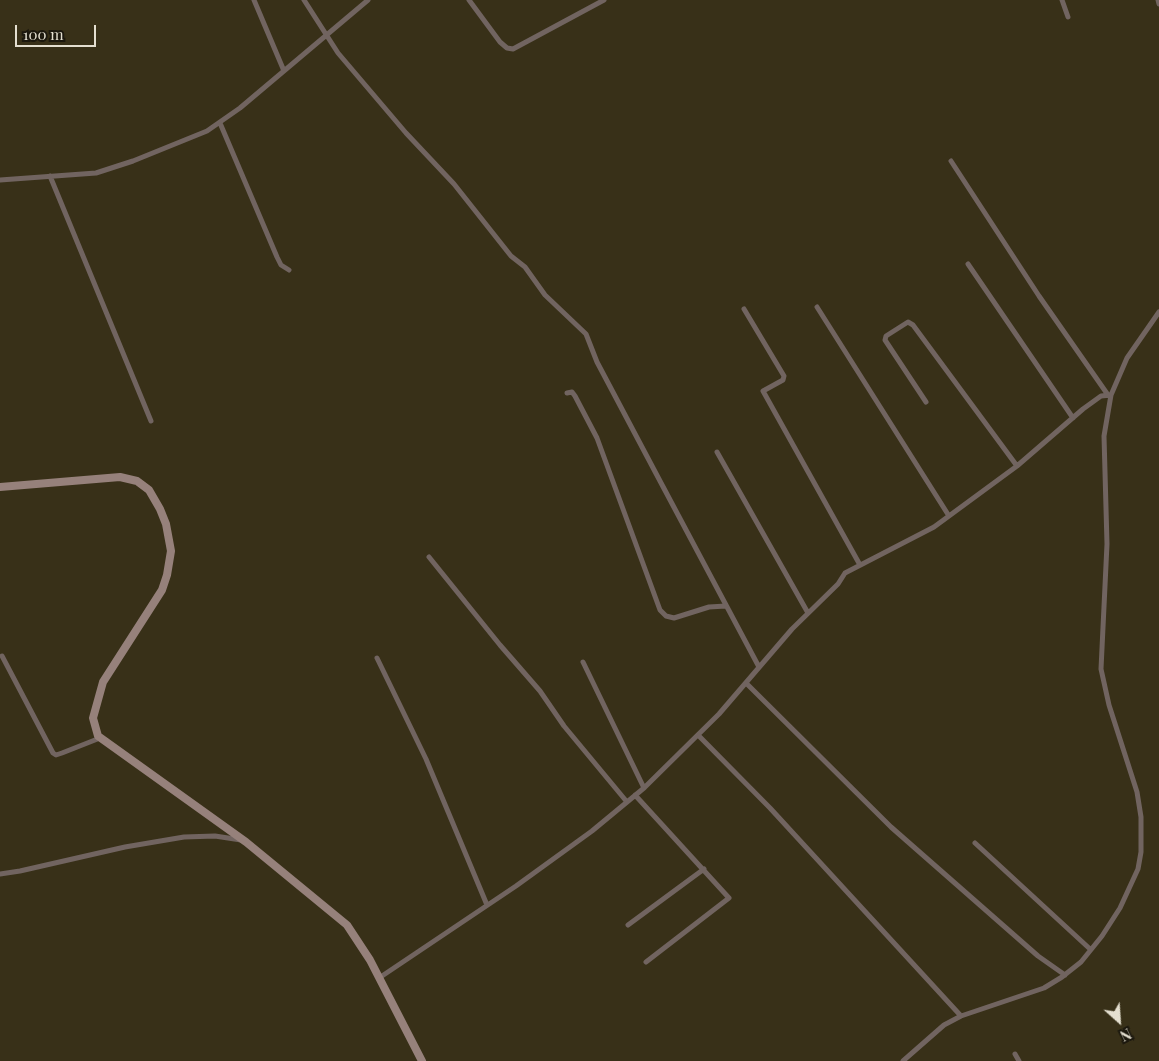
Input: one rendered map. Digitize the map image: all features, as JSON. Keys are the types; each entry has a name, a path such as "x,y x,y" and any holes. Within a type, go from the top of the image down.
{"street":[{"path":"254,0 284,71"},
{"path":"304,0 328,34 338,53 406,133 454,184 510,256 525,267 545,295 586,334 598,362 759,667"},
{"path":"0,180 96,173 208,131 284,71 368,0"},
{"path":"469,0 500,42 507,48 514,49 604,0"},
{"path":"1062,0 1068,17"},
{"path":"1158,0 1159,4"},
{"path":"220,123 277,257 281,265 288,270"},
{"path":"950,161 1040,296 1110,395"},
{"path":"50,176 150,421"},
{"path":"968,264 1073,418"},
{"path":"817,307 949,516"},
{"path":"744,309 784,376 783,380 763,391 860,565"},
{"path":"903,1061 944,1025 961,1016 1044,988 1081,962 1120,908 1138,868 1141,852 1141,817 1137,792 1108,706 1101,669 1107,544 1104,436 1110,395 1127,358 1159,312"},
{"path":"926,402 885,340 886,336 908,322 912,323 1017,466"},
{"path":"567,393 572,392 575,396 597,438 660,610 666,616 674,618 709,606 726,606"},
{"path":"379,978 592,831 644,788 698,735 808,613 838,584 845,573 934,528 1017,466 1097,398 1110,395"},
{"path":"717,452 808,613"},
{"path":"0,487 120,477 130,478 148,490 160,509 166,524 171,551 167,575 162,590 100,688 92,718 100,738 246,842 347,925 379,978 422,1061"},
{"path":"429,557 540,691 564,726 627,802"},
{"path":"2,656 53,753 56,755 100,738"},
{"path":"377,658 426,759 487,905"},
{"path":"583,662 644,788"},
{"path":"746,683 890,827 1038,956 1065,975"},
{"path":"698,735 770,808 961,1016"},
{"path":"635,795 729,898 646,962"},
{"path":"0,874 20,872 125,847 189,836 215,836 246,842"},
{"path":"975,843 1090,949"},
{"path":"628,925 704,869"},
{"path":"1015,1054 1019,1061"}]}
